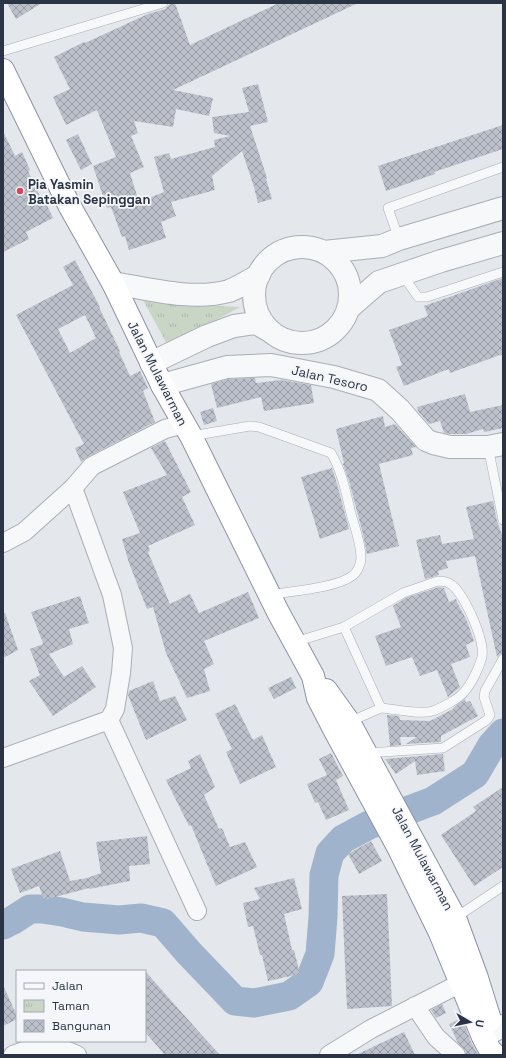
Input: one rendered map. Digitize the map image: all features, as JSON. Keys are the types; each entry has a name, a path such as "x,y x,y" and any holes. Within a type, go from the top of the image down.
{"highway":[{"name":"Jalan Mulawarman","path":"3,70 69,205 113,283 162,385 188,430 270,595 313,676 318,698 348,755 378,793 406,843 456,918 477,978 498,1028 500,1055"},
{"name":"Jalan Mulawarman","path":"313,676 330,694 349,722 366,753 378,793"},
{"name":"Jalan Mulawarman","path":"406,843 440,933 483,1037 490,1050 495,1055"}],"street":[{"path":"324,252 382,246 399,239 503,208"},
{"path":"349,308 379,282 447,259 503,243"},
{"path":"151,363 207,336 234,326 256,323 283,340 299,343 315,342 330,334 342,323 349,308 350,292 346,275 337,262 324,252 309,247 294,248 279,253 267,262 259,275 255,287 254,299 262,322 270,331"},
{"path":"113,283 189,295 217,294 230,290 259,275"},
{"name":"Jalan Tesoro","path":"162,385 227,367 271,365 334,377 378,390 400,410 429,442 450,447 496,446"},
{"path":"3,543 24,532 73,488 92,466 166,429 188,430"},
{"path":"3,758 109,720 115,709 121,674 123,648 112,595 73,488"},
{"path":"109,720 197,911"},
{"path":"329,1055 371,1029 461,983"},
{"path":"415,1006 436,1036 456,1055"},
{"path":"13,1055 35,1046 49,1045 62,1048 77,1055"}],"lane":[{"path":"3,51 163,3"},
{"path":"399,239 388,208 503,167"},
{"path":"402,274 418,296 421,297 434,295 503,272"},
{"path":"188,430 250,426 259,427 331,453 335,459 342,478 359,542 361,560 357,572 353,576 339,583 270,595"},
{"path":"496,446 503,520"},
{"path":"295,642 344,626 403,593 438,581 444,581 451,584 463,598 479,634 482,645 482,657 465,692 453,701 433,711 423,712 381,708 349,722"},
{"path":"344,626 381,708"},
{"path":"366,753 444,748 487,720 490,715 484,697 485,690 503,659"},
{"path":"456,918 503,886"}],"green space":[{"path":"142,298 179,304 240,307 168,346"}],"building":[{"path":"7,3 42,3 16,19"},
{"path":"171,3 175,3 190,45 279,3 358,3 173,90 213,98 209,116 176,109 173,127 134,121 138,133 131,136 144,167 130,173 139,202 164,192 154,157 169,153 171,159 215,147 214,140 230,136 214,133 212,117 249,112 242,88 258,84 268,122 250,126 267,178 266,179 272,199 258,203 242,151 212,176 215,190 171,202 176,216 161,222 166,238 129,250 125,236 122,237 111,207 107,208 93,166 116,157 97,110 66,125 53,97 70,89 54,57 148,14 165,9"},
{"path":"503,125 503,149 434,172 435,174 386,191 378,166"},
{"path":"3,131 15,156 22,152 30,170 28,171 41,198 43,197 53,218 26,232 29,239 3,252"},
{"path":"78,134 92,164 81,170 66,140"},
{"path":"75,260 100,307 130,376 140,371 148,388 143,391 155,422 87,457 81,462 75,448 84,444 16,315 73,285 63,267","holes":["85,315 96,338 70,353 58,329"]},
{"path":"503,278 503,354 450,373 449,369 404,386 396,367 402,365 389,330 428,316 424,306"},
{"path":"255,378 256,383 281,380 311,385 314,403 264,411 261,397 217,408 211,384 229,379"},
{"path":"465,394 470,412 503,405 503,428 484,432 483,429 466,434 444,433 440,421 429,424 418,411 417,407"},
{"path":"213,408 217,421 204,425 200,412"},
{"path":"383,416 385,427 395,424 416,447 411,448 413,455 379,464 399,546 367,554 349,481 343,464 336,429"},
{"path":"165,441 191,492 182,497 195,525 148,546 150,551 148,552 170,604 190,594 199,613 248,592 259,618 204,641 214,664 204,669 210,691 187,698 166,653 153,607 147,609 129,563 122,539 140,533 123,492 167,475 151,448"},
{"path":"332,468 349,529 320,539 301,477"},
{"path":"493,501 497,521 503,538 503,653 497,657 475,556 446,561 448,568 438,571 439,575 425,579 416,540 440,535 442,544 474,539 466,507"},
{"path":"439,587 444,588 449,602 456,599 467,621 474,641 466,645 470,657 451,664 460,687 448,697 437,670 420,676 412,657 386,666 375,636 401,627 393,606 405,598"},
{"path":"80,596 89,623 69,629 73,644 49,654 64,677 82,666 96,687 53,716 29,681 40,675 30,649 43,644 44,646 31,612"},
{"path":"3,613 5,613 18,650 3,658"},
{"path":"291,677 296,688 274,699 268,688"},
{"path":"153,681 160,701 175,696 187,720 146,740 128,695 129,691"},
{"path":"465,699 466,702 470,701 478,716 441,736 441,742 406,744 417,737 400,737 401,745 390,746 387,715 399,716 400,720 430,721 453,709"},
{"path":"235,704 253,740 262,735 276,767 240,784 226,752 232,749 215,714"},
{"path":"331,753 343,776 336,780 349,810 326,820 318,802 315,803 307,784 327,775 319,759"},
{"path":"200,754 215,787 204,795 219,829 222,828 230,847 245,842 257,867 216,886 191,825 189,826 166,780 191,768 188,761"},
{"path":"443,754 445,771 417,775 415,761 396,774 385,759"},
{"path":"503,787 503,867 474,886 441,835 476,811 473,807"},
{"path":"147,836 150,864 129,866 130,881 89,888 44,900 39,886 20,893 11,869 60,851 70,881 87,878 101,873 96,842"},
{"path":"371,841 382,861 359,874 348,854"},
{"path":"294,878 302,909 284,914 292,950 294,950 300,974 268,981 253,926 248,927 243,903 260,899 254,888"},
{"path":"387,894 392,1006 347,1009 342,896"},
{"path":"146,972 220,1055 165,1055 146,1033"},
{"path":"3,985 16,1014 16,1020 3,1026"},
{"path":"442,1004 446,1013 436,1018 431,1010"},
{"path":"462,1018 471,1042 478,1055 466,1055 466,1051 458,1043 449,1024"},
{"path":"404,1032 415,1055 356,1055"}],"waterway":[{"path":"3,925 30,909 42,909 83,917 119,920 141,918 163,923 189,953 235,1001 254,1003 289,996 309,982 320,954 324,875 330,853 343,839 369,825 433,801 475,774 492,745 503,733"}],"place":[{"name":"Pia Yasmin Batakan Sepinggan","path":"20,191"}]}
